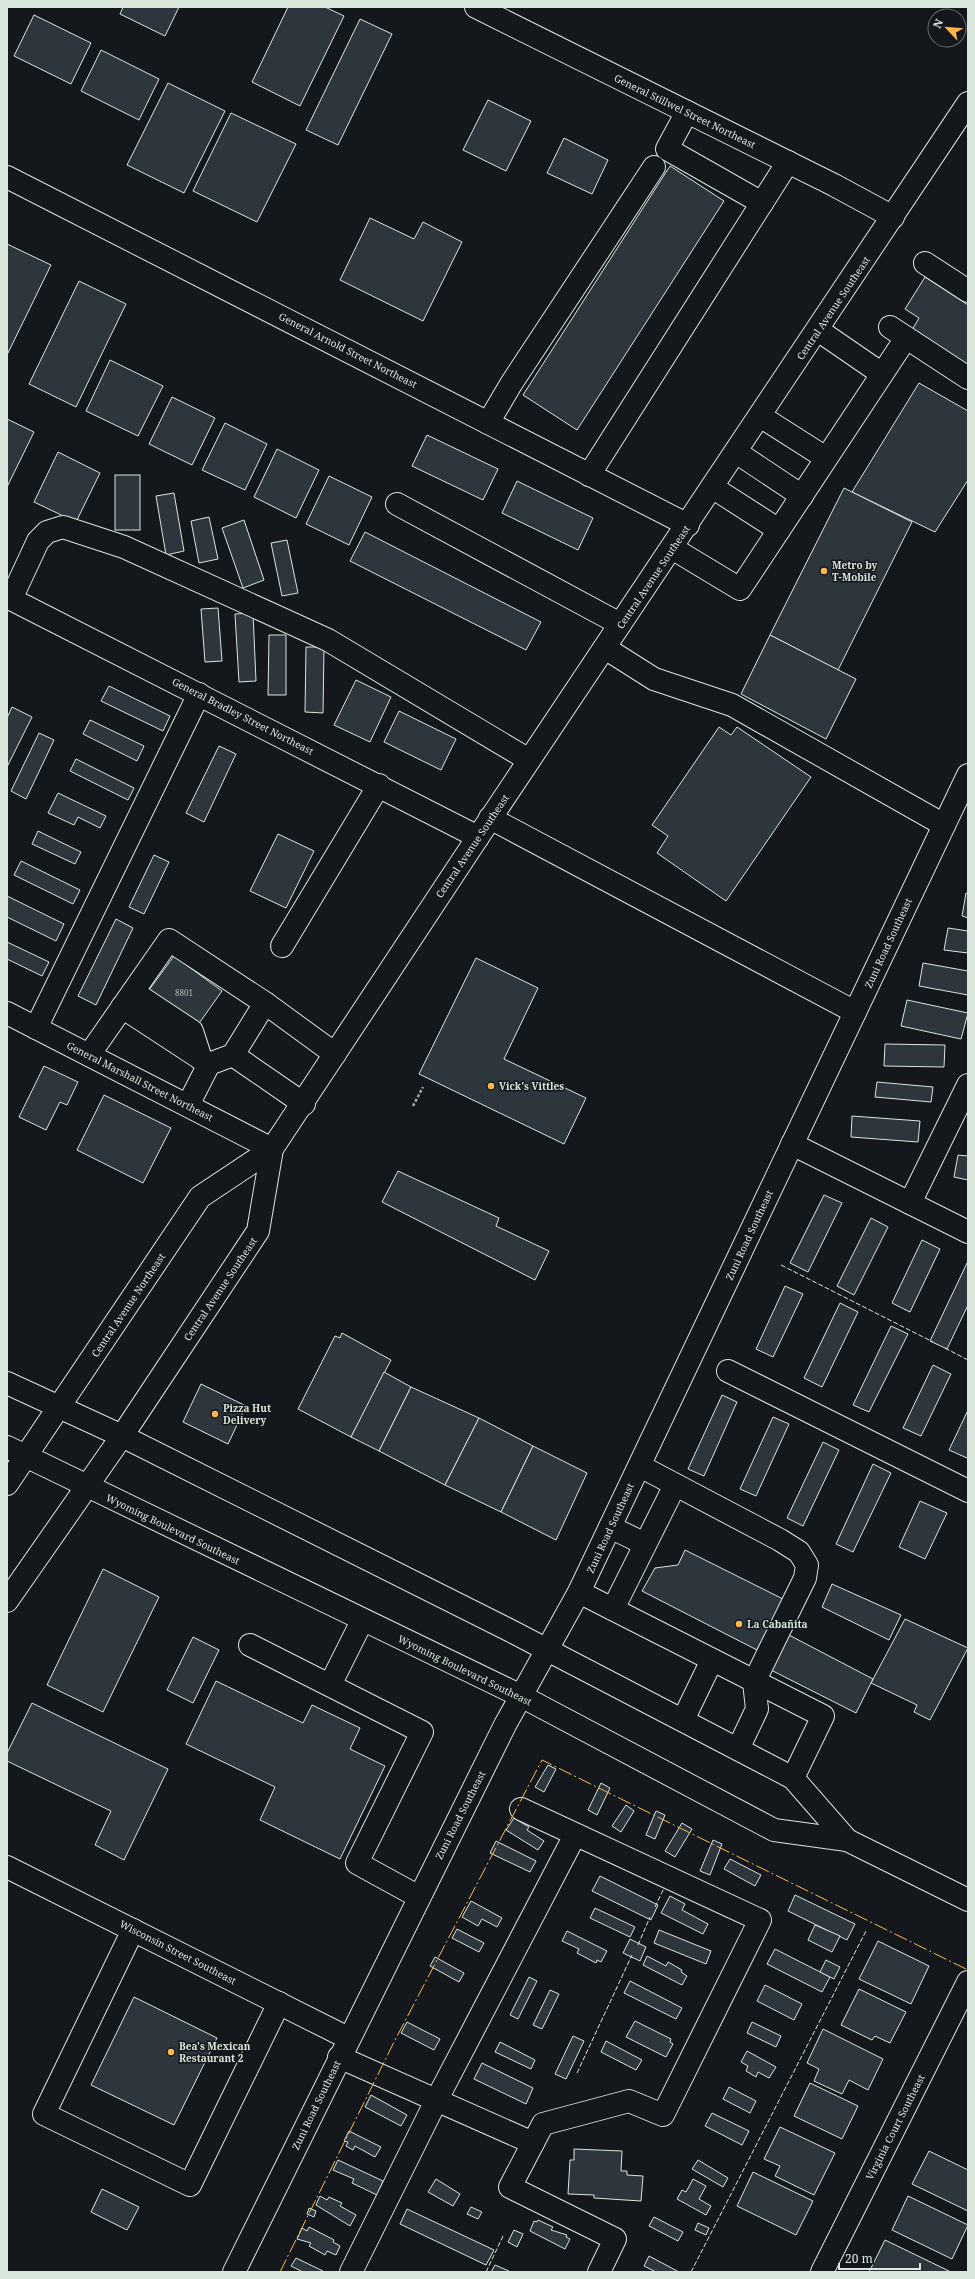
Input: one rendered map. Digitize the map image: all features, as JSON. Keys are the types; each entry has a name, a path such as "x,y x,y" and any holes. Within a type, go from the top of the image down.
{"street":[{"name":"General Stillwel Street Northeast","path":"476,7 788,162 893,217"},
{"name":"Central Avenue Southeast","path":"7,1601 122,1436 258,1231 272,1149 304,1104 335,1054 478,836 688,525 968,103"},
{"path":"687,112 667,149 762,203"},
{"path":"589,475 788,162"},
{"path":"488,423 510,384 654,167"},
{"name":"General Arnold Street Northeast","path":"7,177 688,525"},
{"path":"925,263 968,292"},
{"path":"818,330 882,374"},
{"path":"672,548 740,589 882,374 898,332 968,378"},
{"path":"760,416 826,458"},
{"path":"736,452 802,496"},
{"path":"712,488 779,530"},
{"path":"397,504 620,624"},
{"path":"9,598 38,541 47,532 63,527 124,547 328,640 529,760"},
{"name":"General Bradley Street Northeast","path":"9,598 478,836"},
{"path":"605,648 654,679 732,705 944,825"},
{"path":"36,1028 199,694"},
{"name":"Zuni Road Southeast","path":"234,2272 419,1897 521,1696 579,1592 968,775"},
{"path":"282,946 379,785"},
{"path":"490,818 855,1012"},
{"path":"89,1055 169,940 264,1003 335,1054"},
{"path":"127,1000 192,1032 205,1061 188,1104"},
{"path":"233,1055 264,1003"},
{"name":"General Marshall Street Northeast","path":"7,1013 188,1104 272,1149"},
{"path":"205,1061 233,1055 304,1104"},
{"path":"910,1203 968,1085"},
{"path":"792,1144 968,1232"},
{"name":"Central Avenue Northeast","path":"7,1484 16,1452 59,1408 200,1198 272,1149"},
{"path":"728,1371 968,1491"},
{"name":"Wyoming Boulevard Southeast","path":"7,1383 122,1436 547,1649 793,1778 847,1840"},
{"name":"Wyoming Boulevard Southeast","path":"16,1452 85,1487 521,1696 774,1830 847,1840 968,1900"},
{"path":"640,1466 800,1552 807,1565 804,1578 754,1682 757,1709 738,1749"},
{"path":"613,1609 675,1484"},
{"path":"610,1527 645,1544"},
{"path":"579,1592 823,1716 793,1778"},
{"path":"330,1685 362,1620"},
{"path":"250,1645 422,1732 357,1863 419,1897"},
{"path":"683,1720 712,1660"},
{"path":"521,1809 760,1920 663,2115 629,2101 543,2124 510,2187 615,2239 599,2272"},
{"path":"351,2272 436,2101 575,1835"},
{"name":"Wisconsin Street Southeast","path":"7,1867 279,2003 344,2047 436,2101 533,2143"},
{"path":"133,1930 44,2114 190,2184 279,2003"},
{"name":"Virginia Court Southeast","path":"822,2272 968,1982"}],"path":[{"path":"413,1106 423,1087"}],"building":[{"path":"123,7 179,7 165,36 120,14"},
{"path":"288,7 325,7 344,16 300,106 252,82"},
{"path":"34,15 91,43 71,84 14,56"},
{"path":"360,19 392,34 338,145 306,130"},
{"path":"101,50 159,79 139,120 81,91"},
{"path":"168,83 225,111 184,193 127,165"},
{"path":"488,100 531,121 506,171 463,150"},
{"path":"231,113 296,144 257,222 193,191"},
{"path":"564,138 608,160 592,194 547,173"},
{"path":"670,166 724,201 577,430 523,395"},
{"path":"370,218 414,239 423,222 462,242 423,321 340,280"},
{"path":"7,244 51,265 7,355"},
{"path":"925,277 968,305 968,366 912,330 919,318 905,309"},
{"path":"79,281 126,304 76,407 29,384"},
{"path":"110,360 163,386 138,436 86,411"},
{"path":"919,383 968,411 968,480 935,532 852,492"},
{"path":"172,397 215,418 192,465 149,444"},
{"path":"7,419 34,432 7,487"},
{"path":"225,423 267,444 245,490 202,470"},
{"path":"427,435 498,469 483,500 412,466"},
{"path":"277,449 319,470 296,518 254,497"},
{"path":"58,452 100,473 76,522 34,502"},
{"path":"115,475 140,475 140,530 115,530"},
{"path":"329,476 372,497 349,545 306,524"},
{"path":"517,481 593,518 578,550 502,513"},
{"path":"844,488 912,522 838,670 770,635"},
{"path":"174,493 184,551 166,555 156,496"},
{"path":"209,517 218,559 199,563 191,521"},
{"path":"244,520 264,580 243,588 222,528"},
{"path":"365,532 541,622 526,650 350,561"},
{"path":"287,540 298,593 282,596 271,543"},
{"path":"218,608 222,661 205,662 201,609"},
{"path":"253,613 256,681 239,682 235,614"},
{"path":"269,635 286,635 286,695 268,695"},
{"path":"770,635 856,679 826,739 741,694"},
{"path":"306,647 324,647 323,713 305,712"},
{"path":"356,680 391,697 370,742 334,725"},
{"path":"109,686 170,716 163,731 101,701"},
{"path":"12,707 32,717 7,767 7,718"},
{"path":"399,711 456,739 441,770 384,742"},
{"path":"90,720 144,746 137,761 83,734"},
{"path":"719,727 731,735 737,727 811,777 726,901 657,853 668,836 652,825"},
{"path":"39,733 54,740 26,799 11,791"},
{"path":"219,746 236,754 204,822 186,813"},
{"path":"76,759 134,788 128,800 70,771"},
{"path":"58,793 106,816 100,828 78,817 74,825 48,813"},
{"path":"38,831 81,852 75,864 32,844"},
{"path":"278,834 314,851 286,908 250,891"},
{"path":"154,855 169,862 144,914 129,907"},
{"path":"21,861 80,890 73,904 14,875"},
{"path":"966,893 968,894 968,918 962,916"},
{"path":"7,896 64,924 56,941 7,917"},
{"path":"116,919 133,928 96,1005 78,996"},
{"path":"948,928 968,931 968,953 944,950"},
{"path":"7,942 49,962 42,976 7,959"},
{"path":"174,956 222,991 195,1029 146,994"},
{"path":"476,958 538,988 504,1059 586,1098 564,1144 419,1074"},
{"path":"923,963 968,971 968,995 919,986"},
{"path":"907,1000 968,1013 961,1039 901,1026"},
{"path":"885,1044 945,1045 944,1067 884,1066"},
{"path":"44,1066 78,1082 67,1105 60,1102 46,1130 19,1117"},
{"path":"877,1082 933,1087 931,1102 875,1097"},
{"path":"104,1095 171,1128 143,1183 77,1150"},
{"path":"852,1116 920,1121 918,1142 851,1137"},
{"path":"958,1155 968,1156 968,1180 954,1177"},
{"path":"398,1171 499,1218 496,1226 549,1251 535,1280 382,1202"},
{"path":"824,1195 842,1203 808,1272 790,1263"},
{"path":"871,1218 888,1227 854,1295 837,1286"},
{"path":"922,1240 940,1249 910,1312 892,1303"},
{"path":"968,1261 968,1305 947,1349 930,1341"},
{"path":"785,1286 803,1294 773,1357 756,1349"},
{"path":"840,1303 858,1312 822,1387 804,1378"},
{"path":"891,1326 908,1334 869,1412 853,1405"},
{"path":"342,1333 391,1360 351,1437 298,1409 335,1336 340,1338"},
{"path":"933,1365 951,1374 921,1436 903,1428"},
{"path":"384,1372 411,1387 379,1451 351,1437"},
{"name":"Pizza Hut Delivery","path":"201,1384 246,1406 228,1444 183,1422"},
{"path":"411,1387 479,1418 445,1485 379,1451"},
{"path":"722,1395 737,1402 704,1476 688,1469"},
{"path":"968,1410 968,1455 967,1458 949,1450"},
{"path":"773,1417 789,1424 756,1496 740,1489"},
{"path":"479,1418 533,1446 501,1512 445,1485"},
{"path":"823,1442 839,1450 803,1526 787,1518"},
{"path":"533,1446 587,1473 556,1540 501,1512"},
{"path":"873,1464 891,1473 853,1552 836,1544"},
{"path":"920,1501 947,1513 925,1559 899,1547"},
{"name":"La Cabañita","path":"685,1550 783,1599 757,1650 642,1591 655,1568 678,1565"},
{"path":"103,1569 159,1597 103,1712 47,1685"},
{"path":"832,1584 901,1615 889,1640 822,1607"},
{"path":"905,1619 968,1648 930,1720 914,1712 917,1705 871,1683"},
{"path":"787,1634 873,1679 856,1713 769,1669"},
{"path":"193,1637 219,1650 193,1703 167,1690"},
{"path":"216,1681 303,1723 312,1705 360,1728 350,1749 385,1766 340,1859 260,1820 275,1787 186,1744"},
{"path":"32,1703 168,1769 124,1860 95,1845 111,1811 7,1761 7,1753"},
{"path":"548,1765 556,1769 544,1792 535,1787"},
{"path":"601,1783 610,1788 597,1815 588,1810"},
{"path":"626,1805 634,1811 621,1832 612,1826"},
{"path":"656,1811 665,1815 655,1839 646,1835"},
{"path":"514,1818 529,1827 527,1830 544,1841 538,1850 506,1830"},
{"path":"682,1823 692,1829 675,1857 665,1851"},
{"path":"713,1840 722,1844 710,1875 700,1871"},
{"path":"496,1841 536,1861 530,1872 490,1853"},
{"path":"730,1859 761,1875 755,1886 724,1869"},
{"path":"600,1876 658,1905 651,1920 592,1891"},
{"path":"795,1895 855,1924 847,1940 788,1911"},
{"path":"670,1896 685,1904 682,1910 708,1924 703,1934 661,1913"},
{"path":"471,1901 502,1918 497,1927 482,1919 478,1926 462,1917"},
{"path":"595,1908 635,1927 630,1937 590,1918"},
{"path":"815,1925 840,1936 832,1952 808,1940"},
{"path":"457,1929 484,1943 479,1952 452,1938"},
{"path":"659,1930 711,1951 706,1964 654,1943"},
{"path":"567,1931 607,1951 601,1962 597,1960 596,1963 577,1953 579,1949 562,1941"},
{"path":"630,1939 646,1947 640,1961 623,1953"},
{"path":"878,1941 929,1966 911,2004 859,1979"},
{"path":"775,1949 830,1977 822,1992 767,1964"},
{"path":"647,1956 666,1966 668,1962 682,1970 681,1972 687,1976 682,1985 643,1965"},
{"path":"435,1957 464,1973 459,1982 430,1966"},
{"path":"826,1960 840,1967 834,1979 820,1972"},
{"path":"529,1977 537,1981 518,2019 510,2015"},
{"path":"630,1981 682,2008 676,2019 624,1993"},
{"path":"765,1985 802,2004 794,2020 757,2001"},
{"path":"859,1989 906,2012 890,2043 875,2036 872,2040 841,2025"},
{"path":"550,1990 559,1994 542,2029 533,2025"},
{"path":"134,1997 217,2038 174,2125 91,2085"},
{"path":"635,2021 671,2039 670,2042 673,2044 666,2057 626,2037"},
{"path":"407,2022 440,2039 434,2050 401,2033"},
{"path":"752,2022 781,2036 776,2047 747,2033"},
{"path":"823,2029 883,2059 868,2090 849,2080 842,2094 814,2081 819,2069 807,2063"},
{"path":"573,2036 584,2041 566,2079 555,2074"},
{"path":"606,2041 642,2060 636,2070 601,2052"},
{"path":"500,2042 535,2060 531,2069 495,2052"},
{"path":"747,2051 776,2067 769,2078 758,2072 756,2077 746,2071 748,2066 741,2062"},
{"path":"482,2063 533,2088 526,2104 474,2079"},
{"path":"810,2083 858,2106 842,2139 794,2116"},
{"path":"729,2087 756,2101 750,2113 723,2099"},
{"path":"371,2095 407,2115 401,2126 365,2107"},
{"path":"712,2113 749,2131 742,2145 705,2126"},
{"path":"780,2127 835,2153 814,2195 775,2176 780,2166 764,2159"},
{"path":"349,2131 381,2147 375,2157 355,2146 353,2150 346,2146 348,2142 344,2141"},
{"path":"574,2149 622,2151 621,2171 627,2171 627,2175 643,2176 641,2201 594,2198 594,2195 568,2194 570,2160 574,2160"},
{"path":"929,2151 968,2170 968,2211 912,2184"},
{"path":"338,2160 383,2181 377,2195 352,2183 354,2179 333,2170"},
{"path":"698,2160 728,2178 723,2187 692,2169"},
{"path":"753,2172 813,2201 796,2235 737,2206"},
{"path":"436,2179 460,2194 453,2206 428,2192"},
{"path":"693,2179 706,2186 699,2199 711,2206 706,2215 677,2199 682,2190 686,2192"},
{"path":"102,2189 139,2207 127,2230 91,2212"},
{"path":"320,2196 327,2200 329,2197 342,2203 340,2206 356,2215 350,2226 316,2205"},
{"path":"908,2196 968,2225 952,2259 892,2230"},
{"path":"471,2207 482,2212 478,2219 467,2214"},
{"path":"309,2208 316,2211 314,2217 307,2214"},
{"path":"407,2209 494,2250 486,2265 400,2224"},
{"path":"654,2217 683,2232 678,2241 649,2226"},
{"path":"538,2220 553,2227 551,2230 567,2235 566,2237 570,2239 565,2249 530,2231 534,2221 537,2222"},
{"path":"698,2223 709,2228 706,2235 695,2230"},
{"path":"309,2227 334,2240 333,2242 340,2246 336,2255 327,2251 325,2255 309,2246 311,2243 297,2239 302,2228 307,2231"},
{"path":"514,2230 523,2234 517,2247 508,2242"},
{"path":"885,2240 951,2272 869,2272"},
{"path":"649,2256 679,2272 656,2272 644,2266"},
{"path":"296,2258 323,2271 303,2272 291,2266"},
{"path":"495,2265 509,2271 491,2272"}],"fence":[{"path":"781,1265 933,1342"},
{"path":"945,1348 968,1360"},
{"path":"655,1907 664,1888"},
{"path":"638,1945 650,1917"},
{"path":"691,2272 866,1931"},
{"path":"577,2073 632,1955"},
{"path":"486,2272 504,2234"}],"power":[{"path":"280,2272 394,2042 542,1760 968,1970"}],"place":[{"name":"Metro by T-Mobile","path":"824,571"},
{"name":"Vick's Vittles","path":"491,1086"},
{"name":"Pizza Hut Delivery","path":"215,1414"},
{"name":"La Cabañita","path":"739,1624"},
{"name":"Bea's Mexican Restaurant 2","path":"171,2052"}]}
